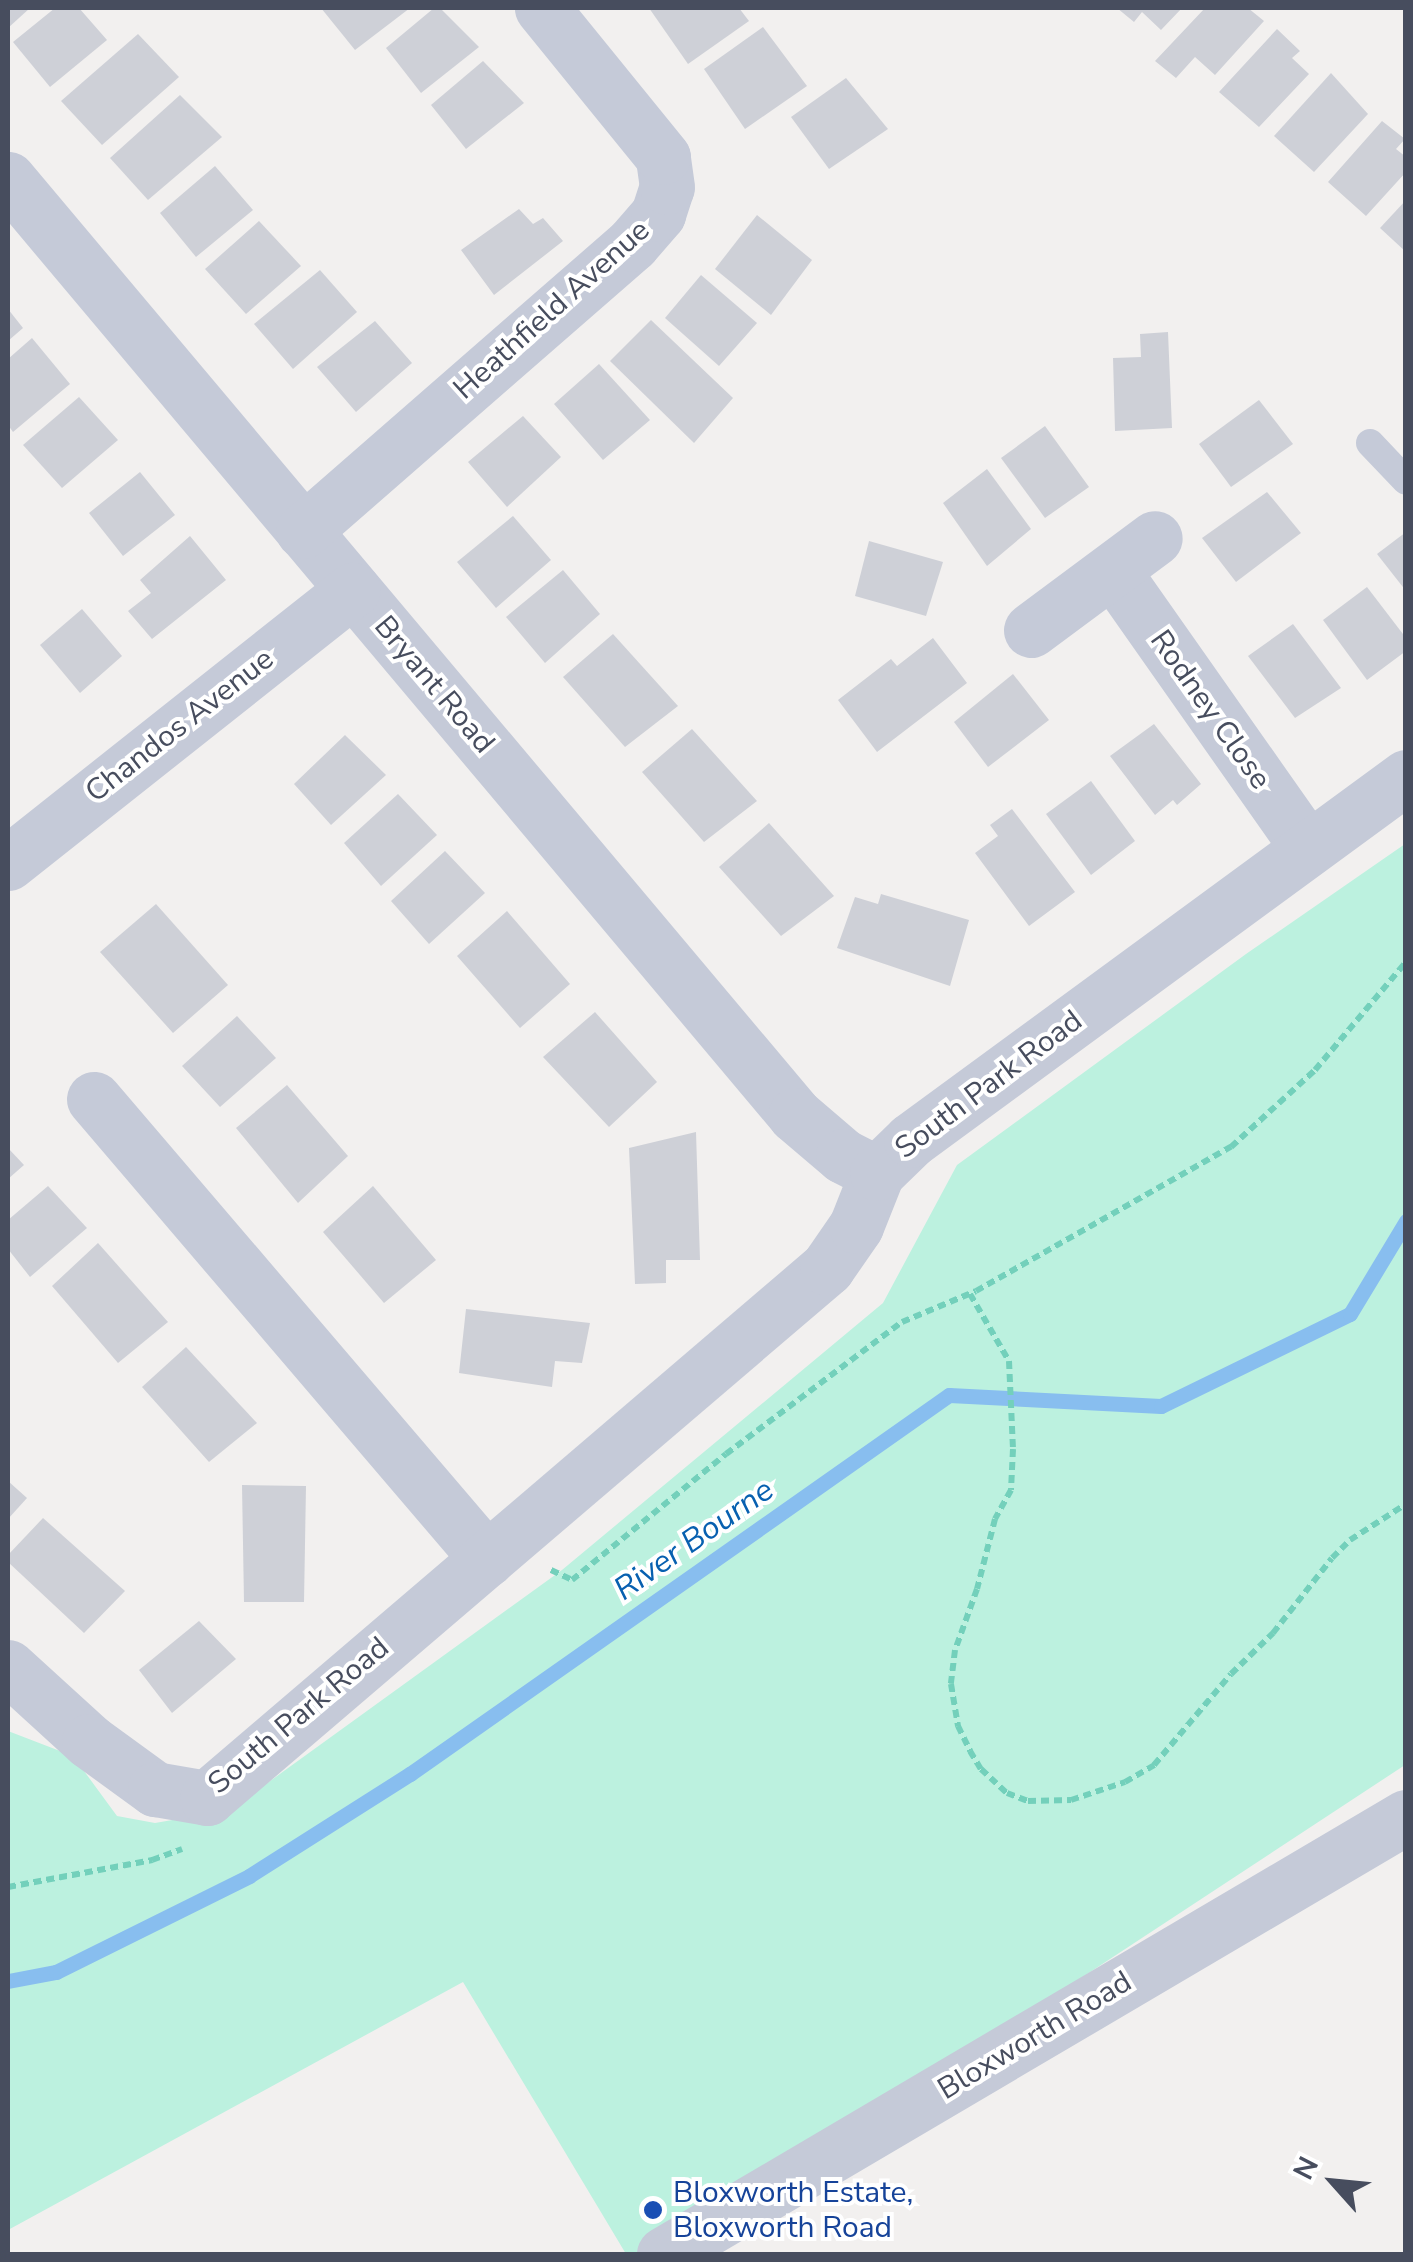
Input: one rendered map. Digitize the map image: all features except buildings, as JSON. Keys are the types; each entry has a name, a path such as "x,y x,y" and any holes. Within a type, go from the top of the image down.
{"street":[{"name":"Heathfield Avenue","path":"302,531 632,244 658,214 667,187 663,157 542,8"},
{"name":"Bryant Road","path":"8,179 795,1115 843,1156 876,1173"},
{"path":"1031,630 1155,538"},
{"name":"Rodney Close","path":"1112,571 1308,848"},
{"name":"Chandos Avenue","path":"8,863 354,590"},
{"name":"South Park Road","path":"8,1667 90,1741 155,1789 207,1798 827,1268 856,1226 876,1173 910,1140 1406,778"},
{"path":"94,1100 487,1559"},
{"name":"Bloxworth Road","path":"664,2254 1406,1817"}],"lane":[{"path":"1370,442 1406,481"}],"path":[{"path":"540,1566 572,1580 726,1454 889,1332 970,1294 1230,1147 1315,1070 1406,962"},
{"path":"970,1294 999,1337 1009,1360 1010,1490 995,1519 978,1590 955,1650 951,1684 958,1726 982,1769 1007,1793 1028,1801 1071,1800 1125,1782 1154,1765 1218,1689 1273,1633 1332,1558 1350,1540 1406,1504"}],"green space":[{"path":"1405,844 1405,1765 661,2254 626,2254 463,1982 8,2230 8,1731 73,1756 117,1816 155,1823 230,1810 562,1570 883,1303 957,1165 1246,954"}],"waterway":[{"name":"River Bourne","path":"8,1981 56,1972 249,1876 410,1774 949,1395 1161,1406 1350,1314 1406,1221"}],"place":[{"name":"Bloxworth Estate, Bloxworth Road","path":"653,2210"}]}
